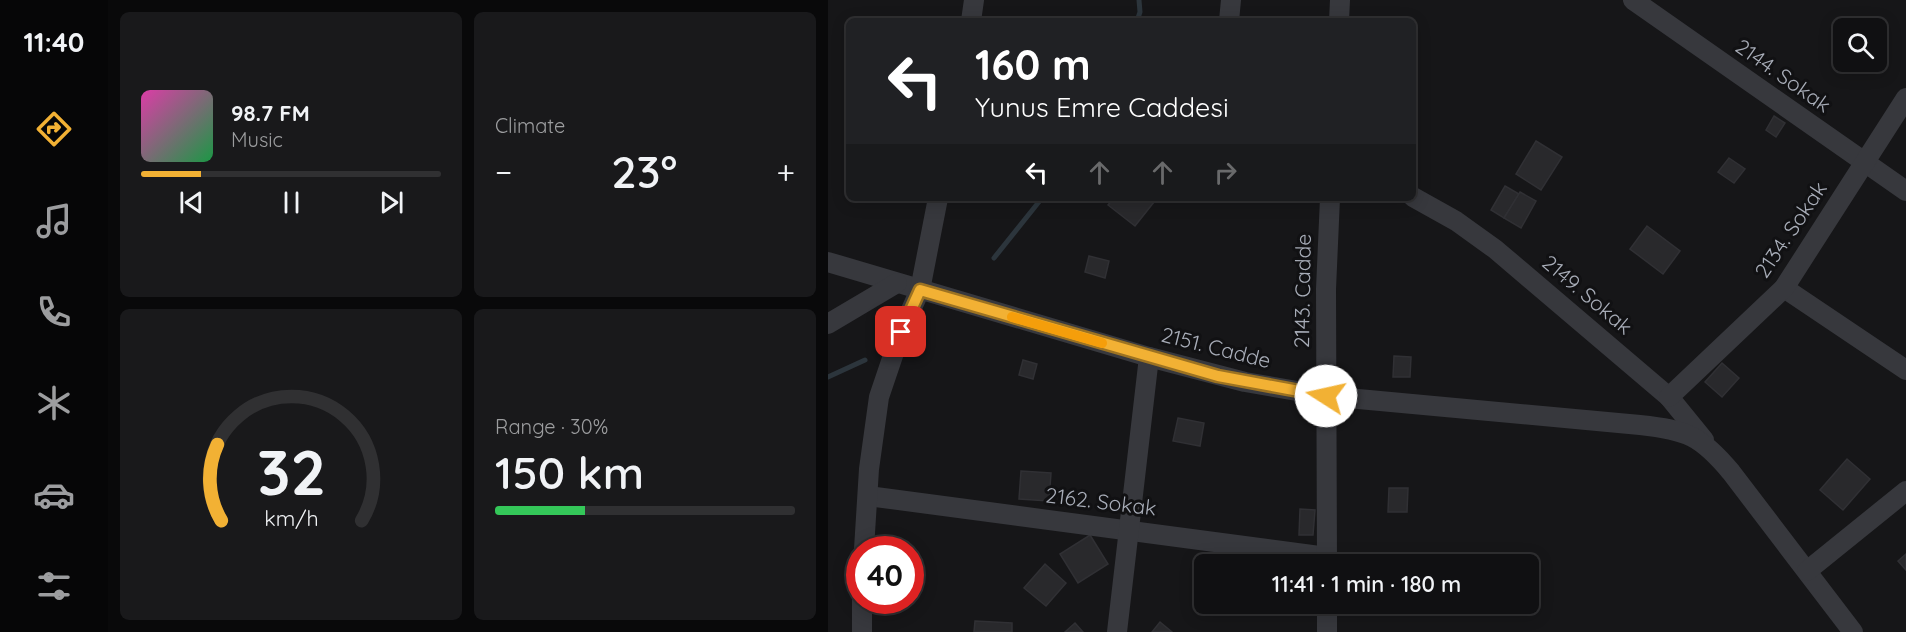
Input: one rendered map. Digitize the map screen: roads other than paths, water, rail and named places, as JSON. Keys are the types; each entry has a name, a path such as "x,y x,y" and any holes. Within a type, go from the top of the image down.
{"street":[{"path":"971,18 974,0"},
{"path":"1229,18 1232,0"},
{"path":"1339,18 1340,0"},
{"name":"2144. Sokak","path":"1633,0 1906,191"},
{"name":"2134. Sokak","path":"1669,397 1785,288 1906,98"},
{"name":"2149. Sokak","path":"1416,199 1456,221 1494,249 1669,397 1713,450 1853,632"},
{"path":"865,536 872,439 879,397 901,332 920,290 937,201"},
{"name":"2143. Cadde","path":"1327,554 1326,278 1330,201"},
{"name":"2151. Cadde","path":"828,262 1227,378 1326,396 1640,425"},
{"path":"828,324 897,283"},
{"path":"1785,288 1906,370"},
{"path":"1117,632 1149,357"},
{"name":"2149. Sokak","path":"1640,425 1667,428 1687,434 1713,450"},
{"path":"1807,571 1906,491"},
{"name":"2162. Sokak","path":"868,496 1128,530 1287,554"},
{"path":"862,614 862,632"},
{"path":"1327,614 1327,632"}],"waterway":[{"path":"1138,18 1139,0"},
{"path":"994,258 1040,201"},
{"path":"828,377 865,360"}]}
